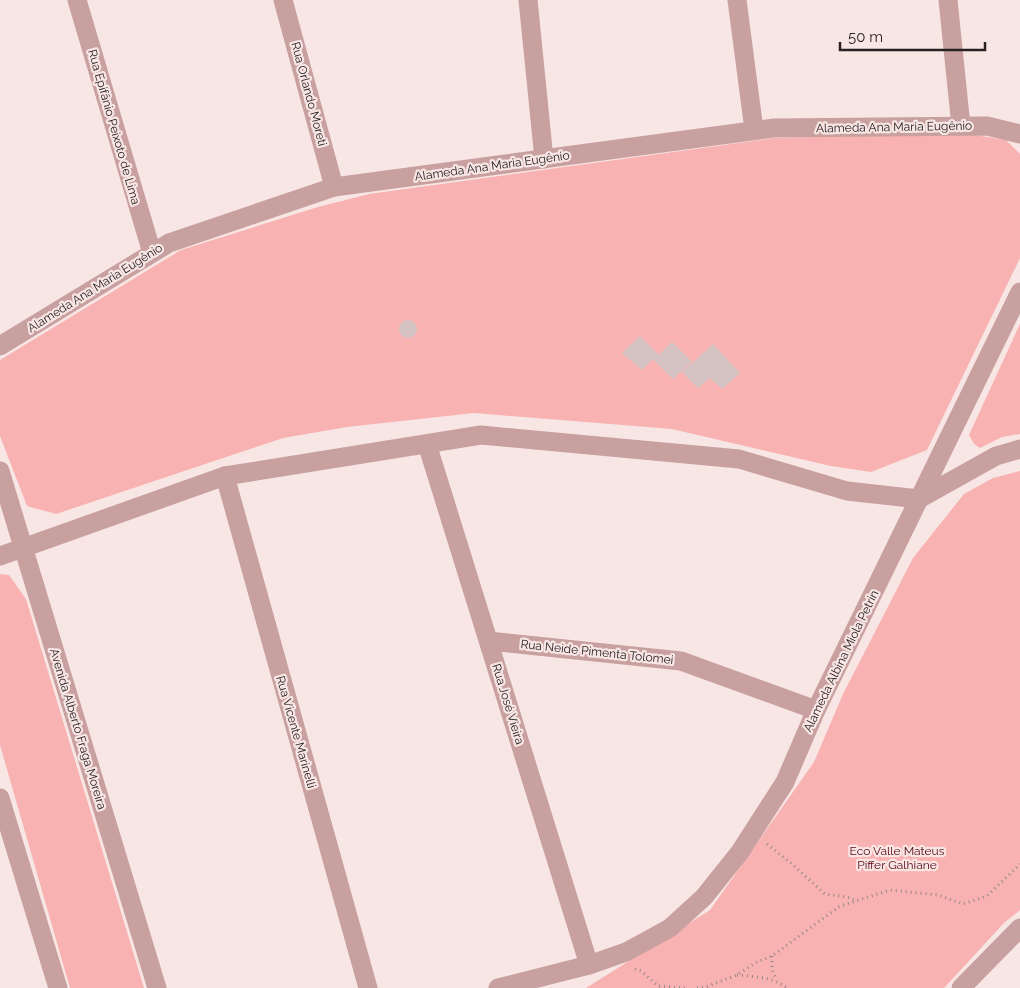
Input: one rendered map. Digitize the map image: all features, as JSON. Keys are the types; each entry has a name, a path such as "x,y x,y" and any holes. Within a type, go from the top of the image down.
{"street":[{"name":"Rua Epifânio Peixoto de Lima","path":"77,0 152,253"},
{"name":"Rua Orlando Moreti","path":"283,0 334,187"},
{"path":"528,0 544,159"},
{"path":"736,0 754,130"},
{"path":"948,0 961,126"},
{"name":"Alameda Ana Maria Eugênio","path":"0,346 169,243 334,187 774,128 987,126 1020,134"},
{"name":"Alameda Albina Miola Petrin","path":"498,988 589,965 615,956 670,928 704,897 740,852 785,782 816,710 1020,292"},
{"path":"0,556 225,476 481,435 739,459 846,490 919,500 996,456 1020,449"},
{"name":"Rua José Vieira","path":"427,444 589,965"},
{"name":"Avenida Alberto Fraga Moreira","path":"0,471 156,988"},
{"name":"Rua Vicente Marinelli","path":"225,476 368,988"},
{"name":"Rua Neide Pimenta Tolomei","path":"489,641 681,661 816,710"},
{"path":"0,798 58,988"},
{"path":"961,988 1020,928"}],"path":[{"path":"752,832 792,864 825,894 847,897 857,901"},
{"path":"737,975 757,962 772,956 840,906 890,890 938,895 964,904 987,896 1020,864"},
{"path":"615,956 626,967 640,971 658,986 685,988"},
{"path":"772,956 772,970 778,981 787,988"},
{"path":"697,988 706,987 729,976 737,975 778,981"}],"green space":[{"path":"962,133 1006,140 1020,154 1020,258 927,450 871,472 831,466 672,429 474,413 347,427 283,438 56,514 27,506 0,436 0,360 181,250 318,207 369,194 774,138"},
{"path":"1020,324 1020,434 1002,437 980,448 974,444 969,435"},
{"name":"Eco Valle Mateus Piffer Galhiane","path":"1020,471 1020,910 1004,923 944,988 586,988 710,910 814,762 843,694 913,558 964,494 993,478"},
{"path":"0,574 9,575 26,599 144,988 70,988 0,745"}],"building":[{"path":"408,320 414,323 417,329 414,335 408,338 402,335 399,329 402,323"},
{"path":"640,336 659,355 672,342 692,362 673,379 653,359 642,370 622,353"},
{"path":"713,344 740,373 722,389 710,378 698,388 682,372"}]}
